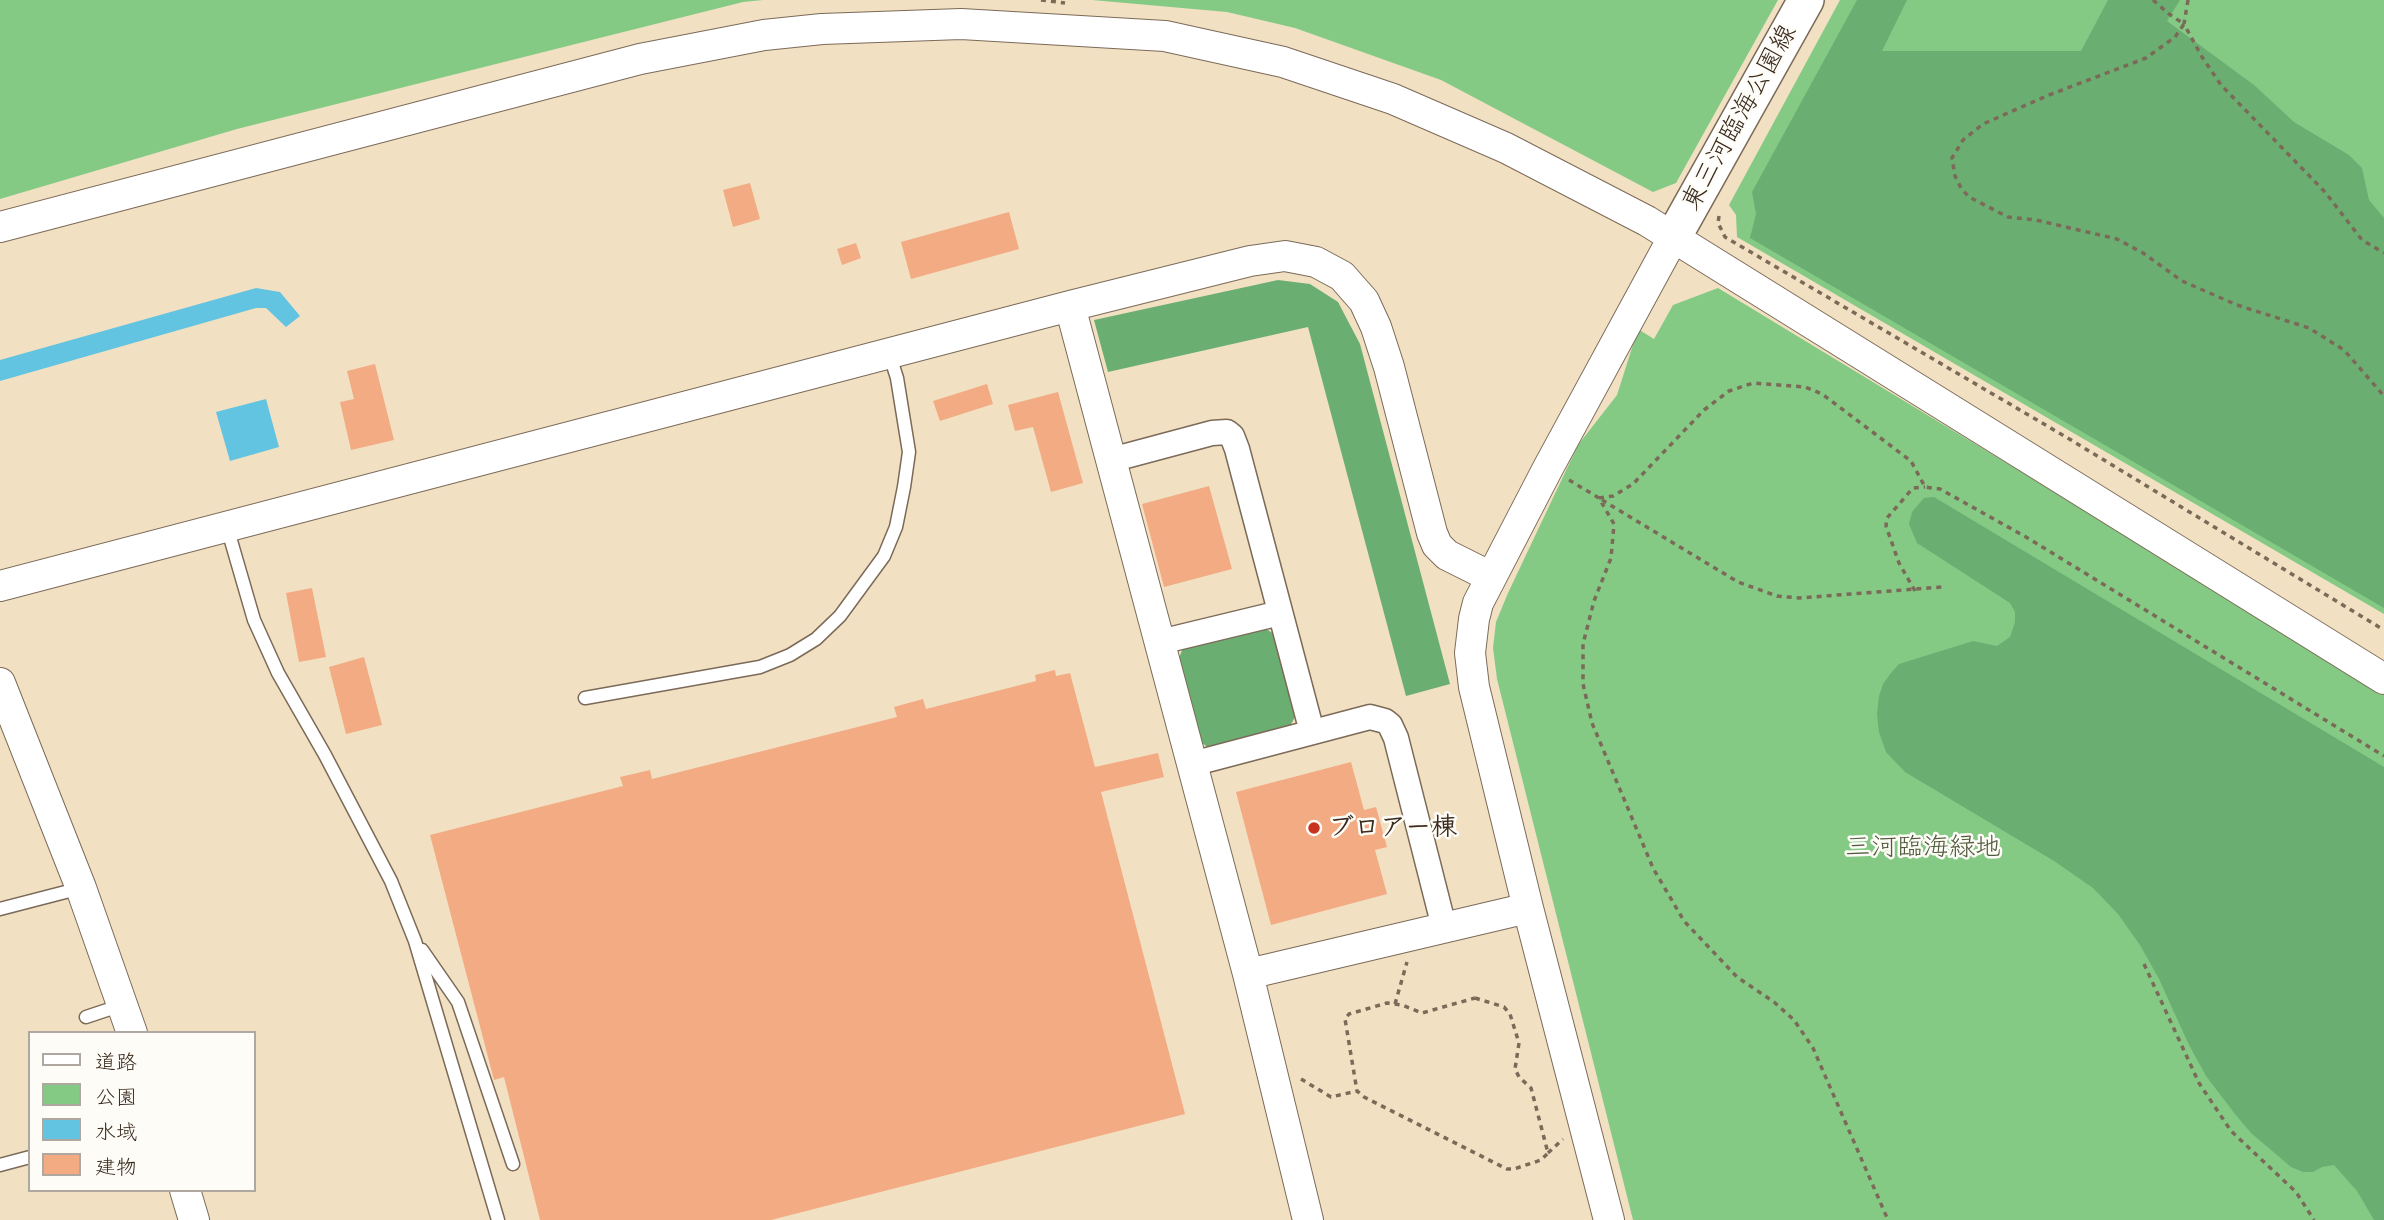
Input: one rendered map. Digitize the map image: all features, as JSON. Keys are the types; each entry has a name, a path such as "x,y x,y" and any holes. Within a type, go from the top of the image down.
{"main road":[{"name":"東三河臨海公園線","path":"1674,236 1806,0"}],"street":[{"path":"0,227 640,59 776,34 834,28 961,24 1165,36 1283,62 1393,99 1506,148 1674,236 2384,679"},
{"path":"1609,1220 1528,908 1471,669 1470,653 1478,603 1674,236"},
{"path":"0,586 1070,306 1268,257 1302,258 1342,276 1364,301 1376,327 1437,545 1447,555 1491,577"},
{"path":"1070,306 1248,974 1308,1220"},
{"path":"1111,460 1212,433 1227,432 1231,436 1237,449 1312,732"},
{"path":"1160,642 1280,613"},
{"path":"1,686 81,888 127,1019"},
{"path":"1192,764 1370,717 1379,718 1390,725 1396,738 1444,927"},
{"path":"1248,974 1528,908"},
{"path":"186,1192 194,1220"}],"lane":[{"path":"585,698 760,667 790,655 816,639 840,616 884,556 896,527 904,487 909,453 897,378 889,353"},
{"path":"227,526 259,631 278,673 325,755 391,881 415,941 498,1220"},
{"path":"0,909 81,888"},
{"path":"415,941 458,1002 513,1164"},
{"path":"86,1017 127,1019"},
{"path":"0,1165 28,1158"}],"path":[{"path":"1041,0 1069,3"},
{"path":"2153,0 2184,24 2221,85 2325,192 2349,226 2362,240 2384,253"},
{"path":"2188,0 2184,24 2175,37 2146,58 2049,95 1983,124 1963,140 1952,158 1955,176 1969,197 2008,217 2036,220 2117,239 2143,253 2182,281 2237,305 2309,328 2344,351 2384,396"},
{"path":"1720,214 1718,223 1725,237 2066,437 2384,630"},
{"path":"1599,498 1613,496 1633,484 1715,400 1740,386 1753,383 1805,387 1822,394 1911,461 1925,487"},
{"path":"1548,468 1738,582 1777,596 1799,598 1942,587"},
{"path":"1915,590 1899,563 1886,526 1887,518 1913,488 1940,489 2026,537 2384,756"},
{"path":"1599,498 1614,524 1614,542 1611,558 1588,621 1583,645 1583,684 1592,723 1653,868 1684,921 1737,977 1774,1002 1794,1020 1813,1048 1888,1220"},
{"path":"1395,1004 1414,934"},
{"path":"2144,964 2199,1083 2231,1130 2296,1192 2314,1220"},
{"path":"1548,1153 1531,1088 1515,1069 1519,1043 1510,1014 1504,1007 1475,998 1422,1013 1387,1003 1349,1014 1345,1019 1357,1091 1364,1097 1507,1169 1541,1160 1569,1133"},
{"path":"1300,1079 1331,1097 1357,1091"}],"green space":[{"path":"0,0 763,0 743,2 237,129 0,199"},
{"path":"1092,0 1778,0 1676,183 1653,192 1441,80 1295,28 1227,12"},
{"path":"1840,0 2384,0 2384,614 1737,237 1736,215 1729,205"},
{"path":"1857,0 1907,0 1882,51 2081,51 2108,0 2180,0 2167,21 2254,85 2294,122 2349,155 2362,168 2369,200 2384,218 2384,608 1750,238 1756,214 1752,192"},
{"path":"1278,280 1310,284 1338,302 1360,344 1450,684 1406,696 1308,327 1108,372 1094,320"},
{"name":"三河臨海緑地","path":"1718,288 2384,692 2384,1220 1633,1220 1497,679 1493,648 1496,622 1508,593 1578,445 1617,395 1638,329 1654,339 1673,305"},
{"path":"1934,497 2384,767 2384,1220 2374,1220 2357,1191 2334,1165 2313,1172 2303,1172 2291,1167 2251,1133 2206,1076 2140,945 2118,914 2093,888 2054,861 1905,772 1886,752 1879,732 1879,696 1883,684 1899,664 1973,641 1997,646 2010,637 2015,622 2015,612 2010,603 1917,543 1909,524 1912,512 1924,498"},
{"path":"1261,625 1275,635 1296,715 1288,730 1212,750 1199,741 1178,661 1184,645"}],"water":[{"path":"256,288 280,292 300,316 286,327 266,308 256,308 0,381 0,360"},
{"path":"266,399 279,447 230,461 216,412"}],"building":[{"path":"750,183 760,219 733,227 723,190"},
{"path":"1009,212 1019,249 911,279 901,242"},
{"path":"856,243 861,258 842,265 837,249"},
{"path":"375,364 394,440 351,450 340,402 354,399 347,371"},
{"path":"987,384 993,404 940,421 933,401"},
{"path":"1058,392 1083,483 1051,492 1033,427 1015,431 1008,405"},
{"path":"1209,486 1232,569 1164,587 1142,504"},
{"path":"312,588 326,657 299,662 286,593"},
{"path":"364,657 382,725 346,734 329,667"},
{"path":"1055,670 1056,676 1070,673 1095,767 1158,753 1164,777 1101,792 1185,1114 771,1220 540,1220 504,1077 494,1080 430,835 623,786 620,777 650,770 652,779 897,717 894,707 923,699 926,709 1036,681 1035,675"},
{"name":"ブロアー棟","path":"1351,762 1364,810 1376,807 1387,847 1375,850 1387,894 1271,925 1236,792"}],"place":[{"name":"ブロアー棟","path":"1314,828"}]}
